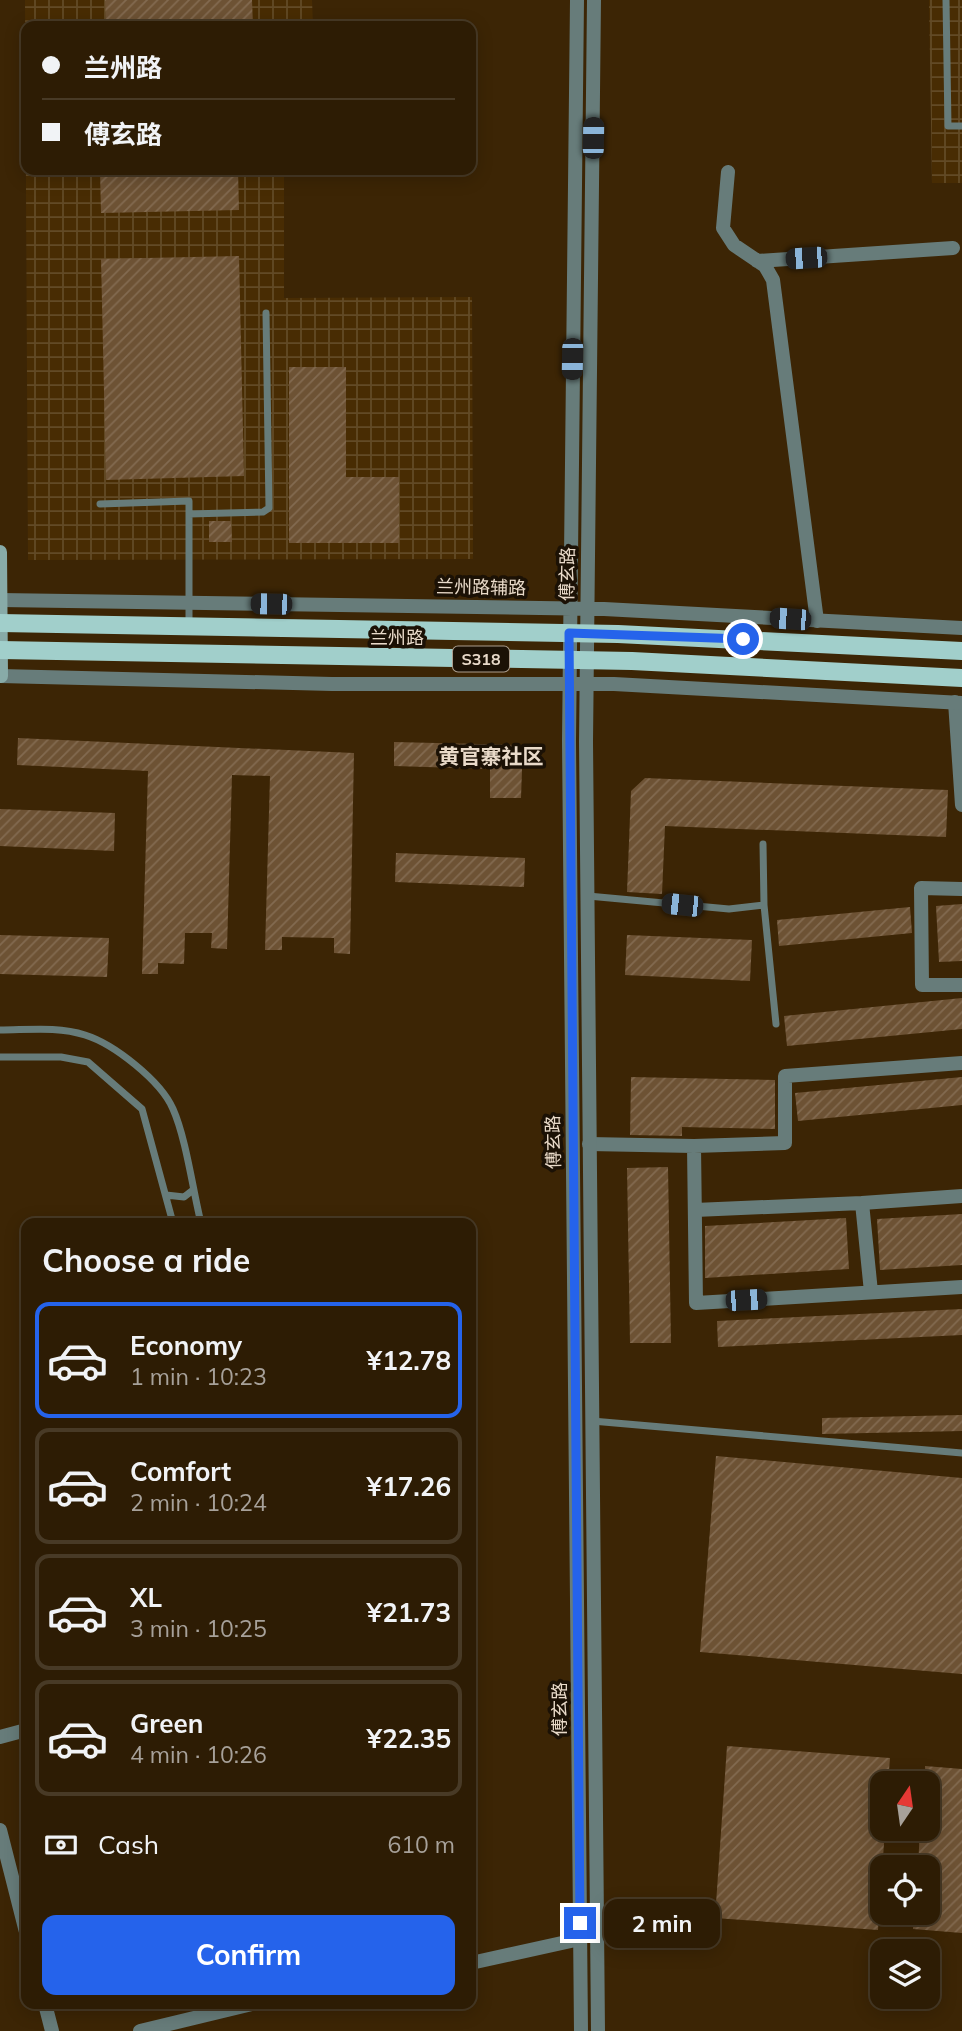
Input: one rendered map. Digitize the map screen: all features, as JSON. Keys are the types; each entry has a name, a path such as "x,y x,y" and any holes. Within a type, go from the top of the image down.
{"main road":[{"path":"0,552 0,676"},
{"name":"兰州路","path":"0,623 577,633 962,651"},
{"name":"兰州路","path":"0,650 577,660 962,678"}],"street":[{"name":"傅玄路","path":"577,0 569,608 577,633 577,660 569,684 581,2031"},
{"name":"傅玄路","path":"577,633 586,608 594,0"},
{"path":"728,172 723,228 734,245 765,266 773,280 817,621"},
{"path":"757,261 953,248"},
{"name":"兰州路辅路","path":"0,600 586,608 962,628"},
{"name":"傅玄路","path":"577,660 586,684 598,2031"},
{"path":"0,676 332,684 586,684 958,702 962,806"},
{"path":"962,889 921,888 922,985 962,985"},
{"path":"589,1144 694,1146 785,1143 785,1076 962,1063"},
{"path":"694,1146 696,1303 962,1287"},
{"path":"695,1210 962,1196"},
{"path":"862,1203 871,1292"},
{"path":"0,1737 21,1731"},
{"path":"0,1830 21,1912"},
{"path":"476,1963 580,1939"},
{"path":"46,2009 52,2031"},
{"path":"140,2031 232,2009"}],"lane":[{"path":"946,0 948,126 962,127"},
{"path":"189,514 263,512 269,508 266,313"},
{"path":"100,504 189,501 189,627"},
{"path":"764,844 764,905 776,1024"},
{"path":"587,896 729,909 764,905"},
{"path":"0,1030 49,1029 86,1035 133,1063 158,1087 173,1109 200,1218"},
{"path":"0,1057 61,1057 88,1062 142,1109 172,1218"},
{"path":"166,1195 184,1198 193,1190"},
{"path":"592,1421 962,1453"}],"shaded area":[{"path":"25,0 312,0 313,21 25,21"},
{"path":"929,0 962,0 962,183 932,183"},
{"path":"26,175 284,175 284,298 472,297 473,559 28,560"}],"building":[{"path":"105,0 252,0 253,21 106,21"},
{"path":"100,175 238,175 239,210 101,213"},
{"path":"239,256 244,476 106,480 101,259"},
{"path":"289,367 346,367 346,477 399,477 399,543 289,543"},
{"path":"209,521 231,521 232,542 209,542"},
{"path":"18,738 354,753 350,954 334,953 334,938 282,937 282,950 265,950 270,776 232,775 227,949 211,948 212,933 185,933 184,964 158,963 158,974 142,974 148,771 17,765"},
{"path":"394,742 517,745 522,770 521,798 490,798 490,769 394,766"},
{"path":"645,778 948,790 946,837 665,826 662,894 627,892 631,791"},
{"path":"0,809 115,813 114,851 0,846"},
{"path":"396,853 525,858 524,887 395,882"},
{"path":"962,904 962,961 939,962 936,906"},
{"path":"910,907 912,933 779,946 777,920"},
{"path":"0,935 109,938 107,977 0,974"},
{"path":"627,935 752,940 750,981 625,975"},
{"path":"962,998 962,1029 787,1046 784,1016"},
{"path":"631,1077 775,1080 775,1129 682,1127 682,1136 630,1135"},
{"path":"962,1077 962,1105 798,1121 795,1093"},
{"path":"668,1167 671,1343 630,1343 627,1168"},
{"path":"962,1214 962,1265 880,1270 877,1219"},
{"path":"846,1218 849,1269 705,1278 705,1226"},
{"path":"962,1309 962,1335 718,1347 717,1321"},
{"path":"962,1415 962,1431 822,1434 822,1418"},
{"path":"716,1456 962,1478 962,1674 700,1652"},
{"path":"727,1746 890,1758 889,1771 870,1771 870,1841 884,1841 883,1855 870,1855 870,1925 878,1925 878,1930 715,1918"},
{"path":"925,1766 962,1769 962,1933 913,1929 913,1925 940,1925 940,1855 919,1855 919,1841 940,1841 940,1771 925,1771"}],"district":[{"name":"黄官寨社区","path":"491,756"}],"route":[{"path":"580,1923 569,633 743,639"}]}
